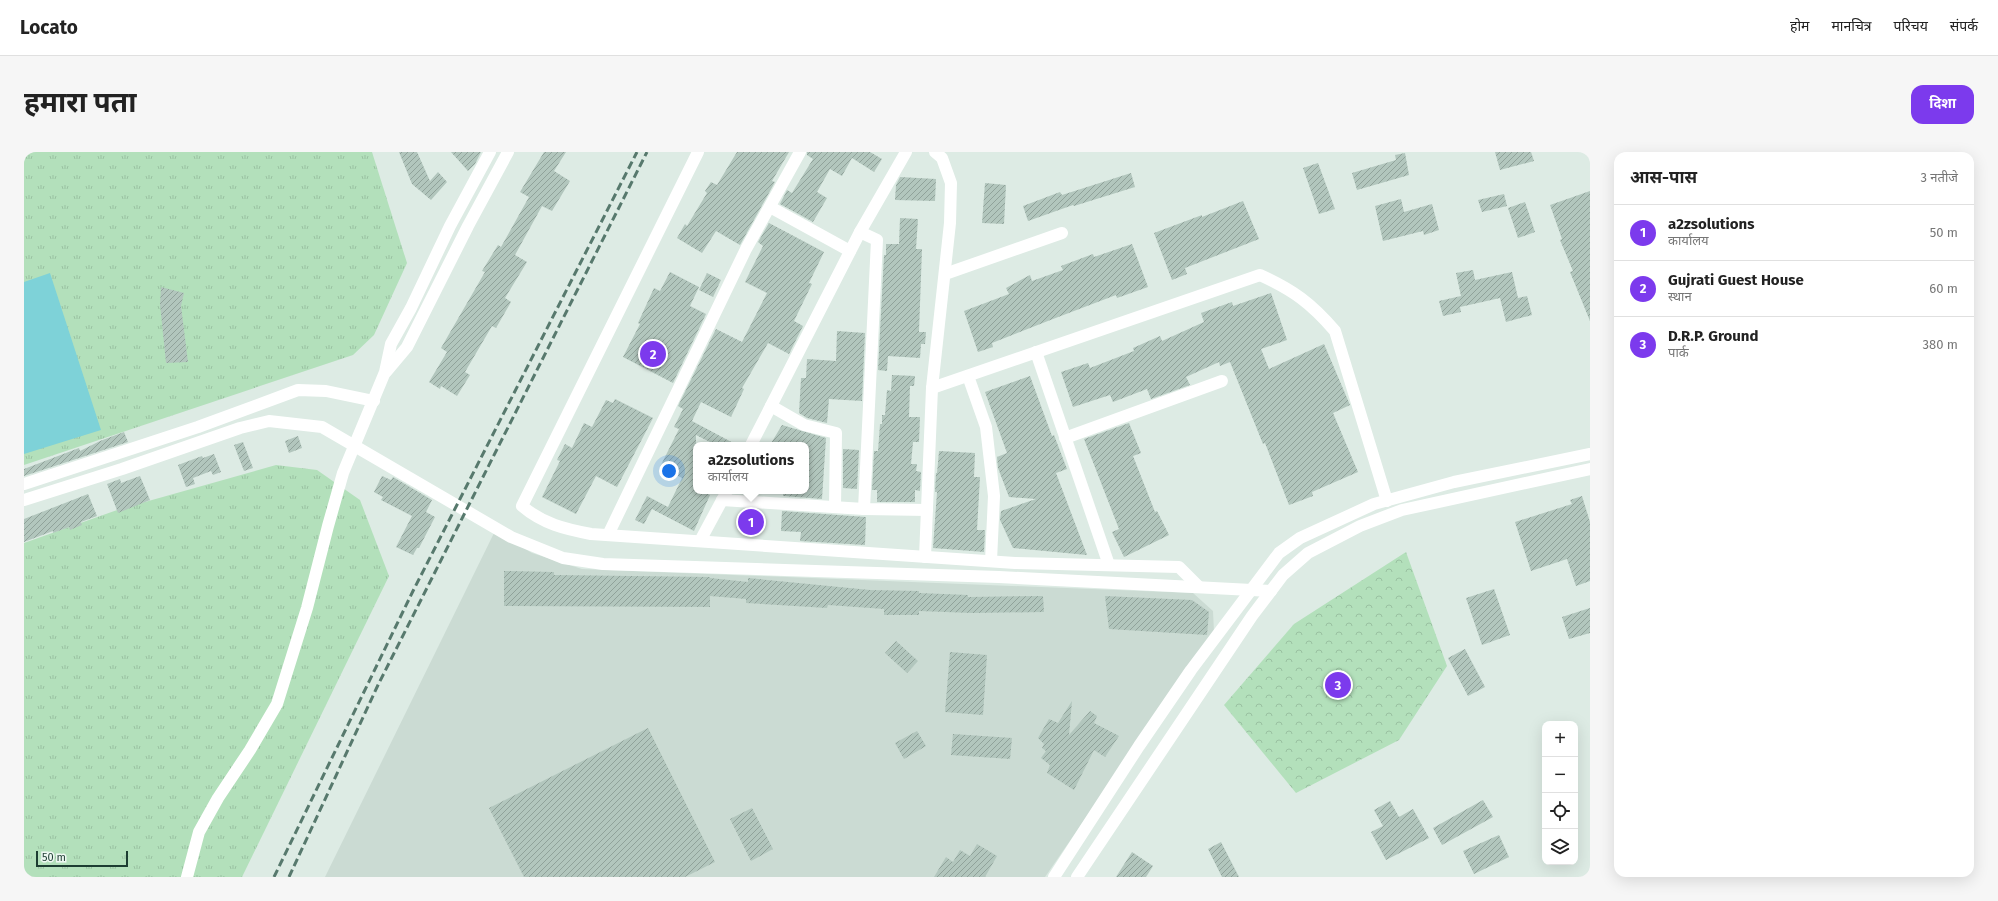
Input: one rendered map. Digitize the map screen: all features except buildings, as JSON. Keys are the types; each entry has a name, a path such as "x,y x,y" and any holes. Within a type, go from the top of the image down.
{"street":[{"path":"187,877 200,832 218,798 250,750 277,704 307,608 343,473 385,372 391,344 411,308 450,226 490,152"},
{"path":"385,372 407,347 468,226 508,152"},
{"path":"698,152 522,506 534,516 558,528 591,534 991,561 1179,567 1199,587"},
{"path":"608,535 746,249 800,152"},
{"path":"753,442 860,232 906,152"},
{"path":"925,557 932,388 950,223 951,184 942,158 935,152"},
{"path":"770,207 850,251"},
{"path":"860,232 877,240 864,509"},
{"path":"945,274 1062,233"},
{"path":"932,388 1260,275 1284,286 1317,310 1335,331 1387,501"},
{"path":"1036,352 1108,565"},
{"path":"968,376 986,427 994,496 991,561"},
{"path":"1065,438 1222,381"},
{"path":"24,484 198,427 298,390 326,391 374,401"},
{"path":"771,406 804,425 836,433 835,507"},
{"path":"24,500 122,469 240,428 269,421 322,427 511,537 563,558 603,564 999,577 1271,591"},
{"path":"1054,877 1139,746 1191,670 1279,553 1300,538 1374,504 1454,482 1590,454"},
{"path":"1077,877 1271,591 1283,575 1308,553 1366,524 1402,510 1590,469"},
{"path":"700,541 724,496 835,507 927,510"}],"shaded area":[{"path":"495,531 532,553 582,569 1193,593 1213,611 1214,632 1045,877 325,877"}],"green space":[{"path":"24,152 372,152 407,263 374,335 353,355 24,465"},
{"path":"276,465 317,470 360,500 389,576 242,877 24,877 24,543 120,509"},
{"path":"1406,552 1447,666 1399,740 1296,793 1224,705 1294,624"}],"water":[{"path":"50,273 101,430 24,454 24,282"}],"railway":[{"path":"274,877 413,591 637,152"},
{"path":"289,877 378,685 647,152"}],"place":[{"name":"Gujrati Guest House","path":"653,354"},
{"name":"a2zsolutions","path":"751,522"},
{"name":"D.R.P. Ground","path":"1338,685"}]}
